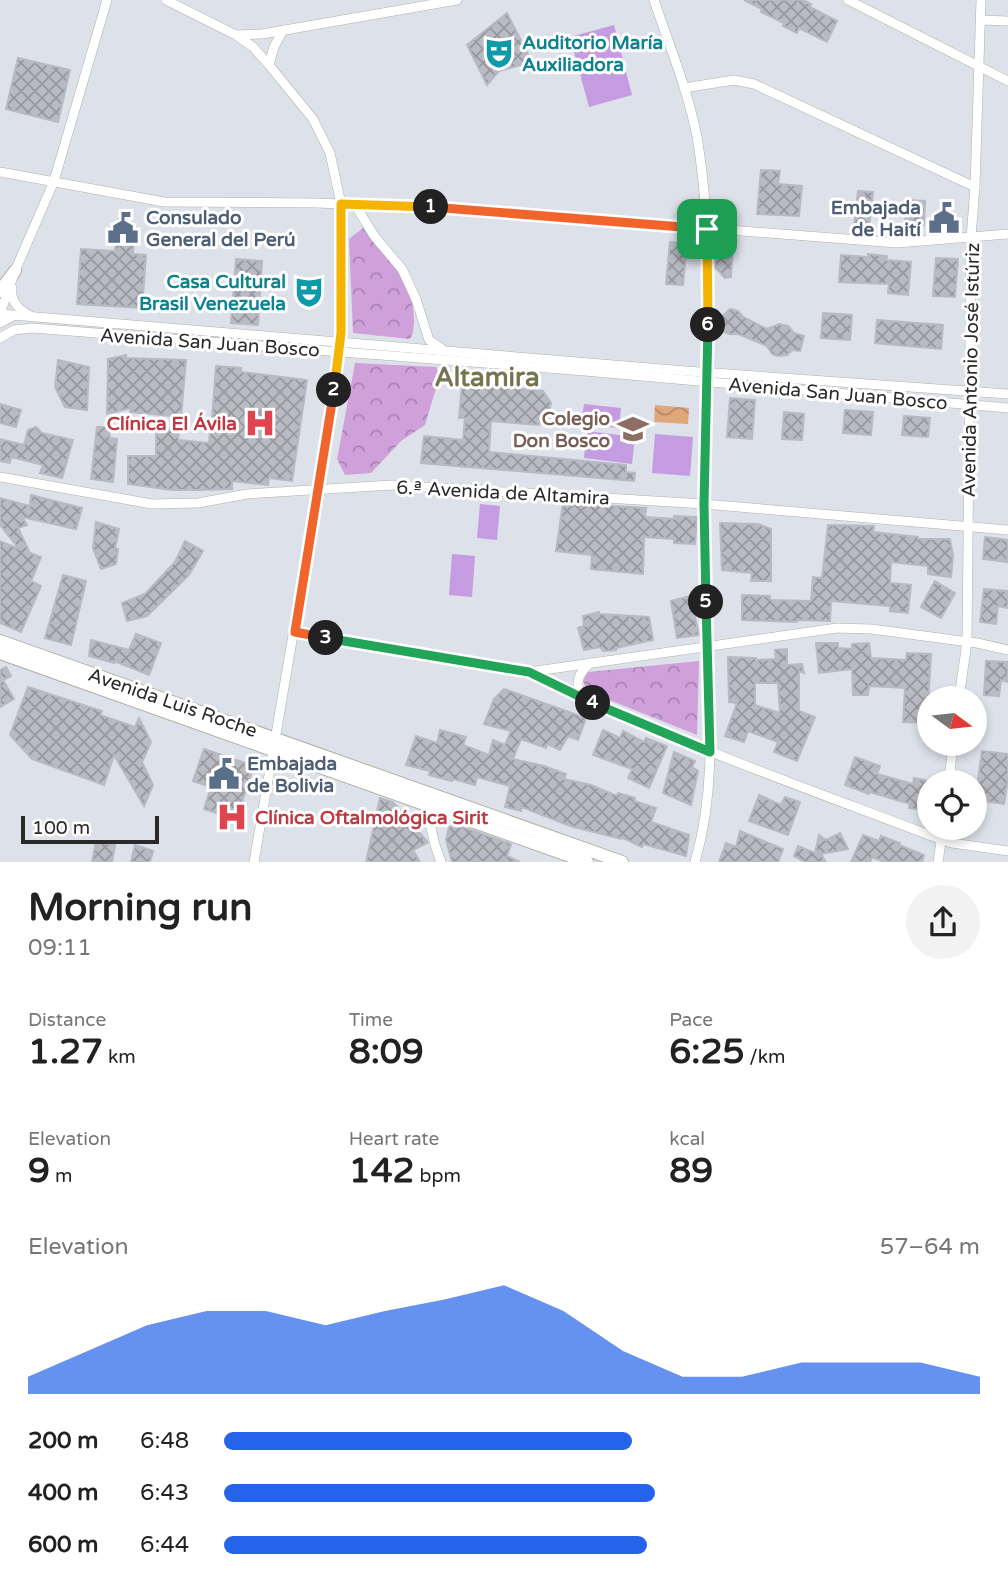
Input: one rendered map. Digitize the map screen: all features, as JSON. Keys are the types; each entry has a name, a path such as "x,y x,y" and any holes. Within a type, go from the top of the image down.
{"main road":[{"path":"0,291 15,271"},
{"name":"Avenida Luis Roche","path":"0,641 587,862"},
{"name":"Avenida Luis Roche","path":"0,653 622,862"}],"street":[{"path":"0,314 15,271 54,181 107,0"},
{"path":"166,0 236,35 253,47 270,65 313,119 330,153 341,204 340,352 295,632 254,862"},
{"path":"236,35 262,34 457,0"},
{"path":"654,0 684,88 696,134 707,229 708,378 704,504 710,752 707,813 695,862"},
{"path":"848,0 1008,81"},
{"name":"Avenida Antonio José Istúriz","path":"961,686 967,642 971,238 981,0"},
{"path":"981,20 1008,21"},
{"path":"270,65 274,47 283,30"},
{"path":"684,88 734,80 754,84 975,187"},
{"path":"0,172 164,202 447,208 897,243 1008,234"},
{"path":"355,205 402,269 416,299 429,340 446,351"},
{"path":"15,271 12,298 22,311 34,317"},
{"name":"Avenida San Juan Bosco","path":"0,314 341,341 1008,408"},
{"path":"0,323 13,316"},
{"name":"Avenida San Juan Bosco","path":"0,338 13,330 32,328 708,378 1008,394"},
{"name":"6.ª Avenida de Altamira","path":"0,477 152,504 198,503 247,495 392,485 704,504 1008,530"},
{"path":"529,672 837,628 870,629 1008,650"},
{"path":"295,632 529,672 581,698 710,752 917,831"},
{"path":"581,698 577,687 579,677 590,663"},
{"path":"425,803 442,862"},
{"path":"938,862 941,840 1008,852"}],"green space":[{"path":"363,228 405,283 413,308 414,323 410,339 353,333 349,239"},
{"path":"355,363 436,367 440,375 425,425 401,441 371,473 345,475 337,459"},
{"path":"699,661 697,735 587,691 583,681 588,672"}],"shaded area":[{"path":"614,25 632,95 589,107 570,37"},
{"path":"584,404 621,408 619,428 581,424"},
{"path":"587,431 635,437 632,464 584,458"},
{"path":"655,434 693,437 690,476 652,473"},
{"path":"480,504 500,506 497,540 477,538"},
{"path":"452,554 475,556 472,597 449,595"}],"water":[{"path":"655,405 689,408 688,424 654,422"}],"building":[{"path":"744,0 803,0 811,4 810,7 837,21 827,42 799,28 797,33 783,26 784,23"},
{"name":"Auditorio María Auxiliadora","path":"507,13 532,62 499,71 487,85 467,45"},
{"path":"18,58 70,70 58,122 6,109"},
{"path":"761,170 780,171 778,184 802,186 799,216 757,214"},
{"path":"858,191 873,192 869,228 854,226"},
{"path":"906,200 925,201 924,225 905,225"},
{"path":"118,219 129,220 128,237 134,237 133,254 146,255 142,308 77,304 81,249 115,251"},
{"path":"715,240 733,241 731,277 725,278 715,267"},
{"path":"670,242 687,244 683,285 666,284"},
{"path":"868,254 887,256 886,260 911,262 908,295 888,293 889,284 839,282 841,255 868,257"},
{"path":"936,258 958,259 955,297 933,296"},
{"path":"236,259 262,261 258,325 231,323"},
{"path":"730,309 767,329 779,324 788,326 794,333 804,336 800,351 792,350 787,355 777,356 772,354 767,346 738,334 719,330 718,320"},
{"path":"823,313 852,315 850,340 821,338"},
{"path":"877,320 943,325 941,349 875,343"},
{"path":"126,355 126,358 186,360 181,417 130,412 131,408 107,414 108,359"},
{"path":"58,360 89,367 87,410 65,407 55,387"},
{"name":"Clínica El Ávila","path":"216,366 241,368 241,372 307,380 292,481 269,478 268,485 232,481 232,489 201,490 172,490 128,484 128,456 156,456 156,429 179,430 178,440 209,443 210,432 217,433 218,420 212,419"},
{"path":"462,383 543,391 551,403 549,412 539,425 491,421 489,452 626,465 626,472 635,473 634,481 421,463 424,436 463,440 465,418 459,418"},
{"path":"730,398 755,400 752,439 727,437"},
{"path":"0,404 21,410 16,427 0,423"},
{"path":"845,410 873,412 871,435 843,433"},
{"path":"784,412 804,414 802,440 782,439"},
{"path":"904,416 930,418 928,437 902,435"},
{"path":"36,427 42,433 73,440 62,478 40,473 43,465 11,457 10,463 0,461 0,439 24,445 28,430"},
{"path":"97,427 109,427 110,438 117,439 113,482 91,479"},
{"path":"31,495 82,508 76,529 22,517 27,525 18,528 30,553 41,557 31,581 41,586 21,632 0,623 0,541 19,549 0,525 0,498 30,506"},
{"path":"563,503 646,508 645,517 697,517 695,544 644,537 643,574 591,569 592,555 556,551"},
{"path":"96,522 119,529 115,549 118,549 116,564 101,569 93,548"},
{"path":"720,523 758,524 771,529 771,581 751,581 752,573 722,570"},
{"path":"828,525 874,526 873,532 918,539 950,539 953,555 951,577 928,574 928,566 891,562 890,583 911,585 908,613 890,611 890,606 831,601 830,621 742,620 742,595 770,596 770,600 811,601 813,577 822,578"},
{"path":"985,537 1008,540 1007,562 983,559"},
{"path":"185,541 203,551 189,575 147,616 127,621 122,603 145,594 175,562"},
{"path":"63,575 86,581 71,645 45,638"},
{"path":"935,581 955,593 941,618 921,607"},
{"path":"984,589 1008,591 1008,608 998,606 996,624 980,622"},
{"path":"690,596 699,635 677,638 671,601"},
{"path":"599,612 649,617 653,640 616,650 603,651 600,647 584,650 578,628 584,626 583,616"},
{"path":"136,634 161,643 149,675 114,661 89,656 91,640 129,650"},
{"path":"816,643 838,643 838,648 852,649 852,644 869,643 871,658 906,660 907,653 931,654 929,686 917,686 917,723 903,722 905,688 869,686 868,695 853,695 852,669 819,673"},
{"path":"787,649 787,665 802,664 804,673 799,671 799,711 815,717 797,761 774,752 778,742 748,731 744,742 725,736 737,703 729,702 728,657 776,659 775,650","holes":["755,683 778,683 780,713 755,705"]},
{"path":"986,661 1008,662 1008,682 1001,680 999,696 987,695 987,686 985,686"},
{"path":"6,667 11,676 3,680 14,699 0,707 0,670"},
{"path":"28,687 102,711 100,715 135,727 139,718 151,742 142,762 153,785 144,806 114,755 104,785 32,759 10,735"},
{"path":"504,689 586,718 578,740 568,736 560,750 547,744 546,748 521,739 513,759 544,766 566,774 564,779 591,785 617,796 618,793 635,798 634,801 656,808 651,822 689,835 686,856 643,844 642,847 621,837 570,826 522,807 521,811 505,807 510,786 477,777 475,785 453,779 452,781 429,775 430,771 406,765 416,736 437,743 440,730 466,737 463,745 489,755 493,740 505,745 511,731 484,724 494,699"},
{"path":"603,730 620,738 623,731 644,742 646,738 667,746 649,788 628,778 632,769 593,755"},
{"name":"Embajada de Bolivia","path":"204,749 254,766 242,802 247,803 241,821 204,809 211,787 193,781"},
{"path":"674,752 695,761 692,767 698,771 691,805 663,793"},
{"path":"987,752 1008,754 1004,804 987,802 987,770 979,770 981,756 987,756"},
{"path":"855,757 880,766 877,774 913,784 914,778 917,779 917,809 909,808 910,804 845,785"},
{"path":"759,795 781,805 785,797 800,802 788,835 749,821"},
{"path":"380,798 393,802 427,841 413,850 420,862 366,862"},
{"path":"457,825 511,844 507,856 520,862 452,862 446,840 449,827"},
{"path":"740,831 783,849 778,862 719,862 726,843 736,847"},
{"path":"840,833 848,849 821,854 826,862 805,862 794,856 798,846 815,853 819,835 826,840"},
{"path":"863,835 879,841 881,836 900,843 899,845 924,855 922,862 884,862 872,857 870,862 851,862"},
{"path":"96,841 115,845 112,862 92,862"},
{"path":"135,845 153,851 150,862 131,862"}],"place":[{"name":"Auditorio María Auxiliadora","path":"499,53"},
{"name":"Embajada de Haití","path":"944,218"},
{"name":"Consulado General del Perú","path":"123,228"},
{"name":"Casa Cultural Brasil Venezuela","path":"309,292"},
{"name":"Clínica El Ávila","path":"260,423"},
{"name":"Colegio Don Bosco","path":"633,429"},
{"name":"Embajada de Bolivia","path":"224,774"},
{"name":"Clínica Oftalmológica Sirit","path":"232,817"}],"district":[{"name":"Altamira","path":"487,377"}],"route":[{"path":"341,204 447,208 707,229 708,383 704,504 710,752 581,698 529,672 295,632 340,352 341,204"}]}
